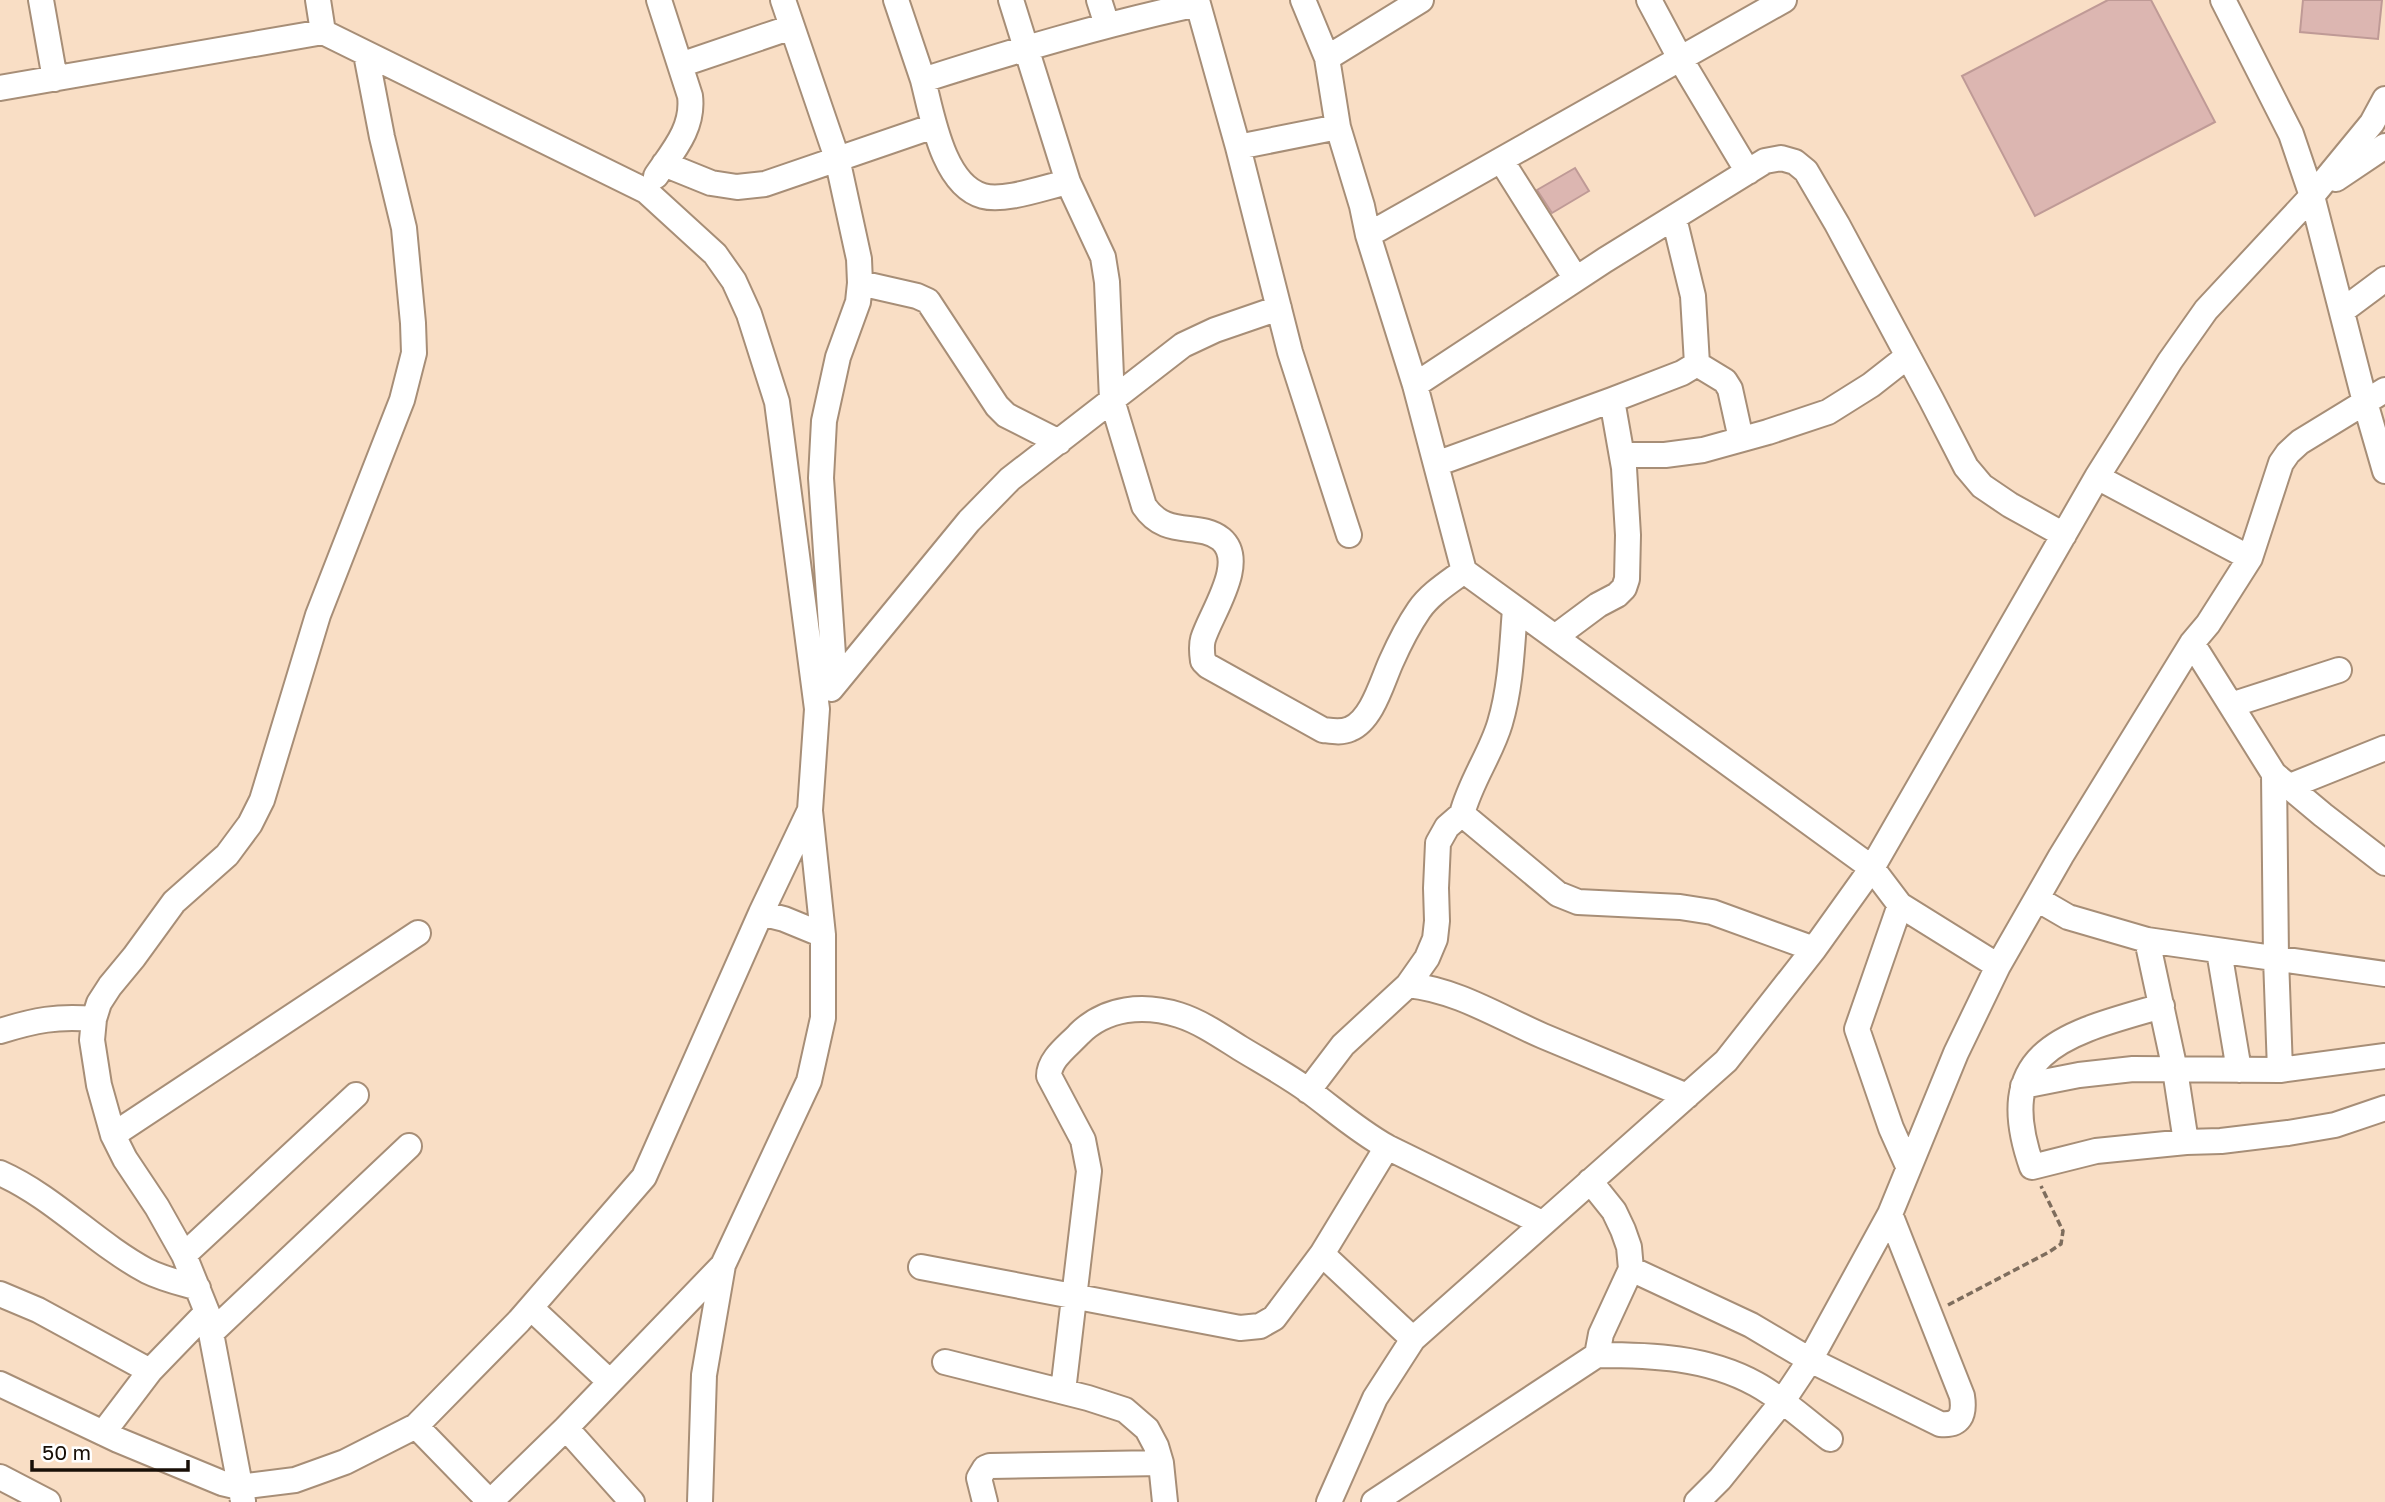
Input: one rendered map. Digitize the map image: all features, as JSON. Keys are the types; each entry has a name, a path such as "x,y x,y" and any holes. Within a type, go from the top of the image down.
{"street":[{"path":"41,0 55,79"},
{"path":"318,0 323,32"},
{"path":"646,191 688,127 692,111 690,96 659,0"},
{"path":"783,0 837,158 859,259 858,302 838,357 824,421 821,478 835,684"},
{"path":"896,0 923,80 934,126 954,176 983,196 1007,197 1068,182"},
{"path":"1011,0 1068,182 1103,257 1107,282 1112,400 1140,494 1152,518 1166,525 1216,536 1226,544 1231,556 1230,573 1202,642 1203,661 1323,730 1337,732 1350,729 1362,720 1380,692 1397,651 1421,607 1437,590 1464,571"},
{"path":"1099,0 1107,25"},
{"path":"1303,0 1327,58 1338,127 1368,235 1415,385 1464,571 1872,868 1900,905 1998,966"},
{"path":"1327,58 1421,0"},
{"path":"1648,0 1748,172"},
{"path":"1368,235 1784,0"},
{"path":"2222,0 2291,134 2312,195 2342,311 2375,396 2385,471"},
{"path":"923,80 1027,47 1197,2 1238,147 1290,352 1349,535"},
{"path":"680,65 792,27"},
{"path":"0,88 323,32 646,191 715,254 734,281 749,314 777,402 817,709 810,810 823,935 822,1018 809,1081 723,1265 704,1375 700,1502"},
{"path":"241,1494 209,1323 198,1288 184,1255 113,1135 99,1084 92,1040 99,1003 110,986 142,948 174,902 227,855 250,824 261,800 318,615 402,400 414,353 414,323 404,228 382,138 366,54"},
{"path":"1329,1502 1375,1398 1413,1339 1726,1061 1814,949 1872,868 2128,425 2206,310 2312,195 2372,123 2385,99"},
{"path":"664,164 711,183 737,187 765,184 934,126"},
{"path":"1238,147 1338,127"},
{"path":"2312,195 2385,146"},
{"path":"1415,385 1576,279 1765,161 1781,158 1795,162 1806,171 1966,467 1982,486 2064,535"},
{"path":"1501,160 1576,279"},
{"path":"1674,218 1693,296 1697,364"},
{"path":"2342,311 2385,279"},
{"path":"860,283 928,301 1006,415 1059,442"},
{"path":"817,709 969,521 1010,479 1183,345 1215,330 1279,308"},
{"path":"1622,455 1665,455 1703,450 1828,412 1871,385 1908,356"},
{"path":"1436,464 1612,401 1682,373 1697,364"},
{"path":"1697,364 1725,382 1730,389 1741,439"},
{"path":"1697,1502 1720,1479 1782,1402 1810,1360 1890,1214 1956,1053 1998,966 2061,856 2192,643 2208,624 2250,558 2278,469 2288,453 2300,442 2375,396"},
{"path":"1555,637 1624,588 1627,579 1628,536 1622,455 1612,401"},
{"path":"2097,477 2250,558"},
{"path":"1308,1091 1343,1045 1408,985 1427,958 1435,939 1438,843 1447,827 1462,814 1470,787 1499,726 1506,702 1515,609"},
{"path":"2192,643 2282,780 2323,816 2385,863"},
{"path":"2231,705 2339,670"},
{"path":"2282,780 2385,748"},
{"path":"2280,1070 2276,958 2282,780"},
{"path":"0,1384 103,1433 222,1483 241,1494 295,1480 345,1462 416,1426 531,1308 644,1177 761,913 810,810"},
{"path":"1462,814 1558,894 1578,902 1680,907 1712,912 1814,949"},
{"path":"2037,899 2068,917 2147,940 2385,974"},
{"path":"1900,905 1857,1029 1891,1128 1908,1166"},
{"path":"761,913 785,919 823,935"},
{"path":"113,1135 418,933"},
{"path":"2147,940 2175,1070 2186,1142"},
{"path":"2219,951 2239,1070"},
{"path":"1408,985 1432,988 1461,997 1542,1035 1687,1096"},
{"path":"2162,1006 2105,1023 2054,1045 2036,1062 2023,1086 2019,1116 2022,1141 2032,1167 2096,1152 2288,1133 2335,1125 2385,1108"},
{"path":"1063,1391 1089,1171 1083,1140 1049,1076 1049,1069 1055,1058 1089,1024 1115,1011 1141,1009 1178,1015 1206,1027 1308,1091 1355,1128 1387,1147 1542,1223"},
{"path":"0,1031 36,1020 62,1017 94,1019"},
{"path":"2023,1086 2079,1075 2133,1069 2280,1070 2385,1056"},
{"path":"184,1255 356,1095"},
{"path":"103,1433 150,1371 209,1323 409,1146"},
{"path":"921,1267 1240,1328 1260,1326 1274,1318 1322,1254 1387,1147"},
{"path":"0,1173 22,1183 103,1242 147,1270 198,1288"},
{"path":"1590,1181 1614,1211 1623,1230 1629,1247 1631,1269 1601,1334 1597,1356"},
{"path":"1631,1269 1751,1325 1810,1360 1940,1424 1950,1425 1961,1418 1962,1396 1890,1214"},
{"path":"1322,1254 1413,1339"},
{"path":"416,1426 490,1502 566,1428 723,1265"},
{"path":"0,1294 38,1310 150,1371"},
{"path":"531,1308 610,1382"},
{"path":"1374,1502 1597,1356 1638,1355 1681,1359 1729,1371 1758,1385 1830,1439"},
{"path":"945,1362 1063,1391 1125,1410 1147,1429 1156,1446 1161,1463 1165,1502"},
{"path":"566,1428 632,1502"},
{"path":"985,1502 979,1478 985,1468 990,1466 1161,1463"},
{"path":"0,1477 43,1501"},
{"path":"281,1502 295,1480"}],"path":[{"path":"1931,1314 2061,1244 2063,1231 2032,1167"}],"building":[{"path":"2108,0 2151,0 2215,122 2035,216 1962,76"},
{"path":"2303,0 2382,0 2378,39 2300,32"},
{"path":"1575,168 1589,191 1552,213 1537,190"}]}
